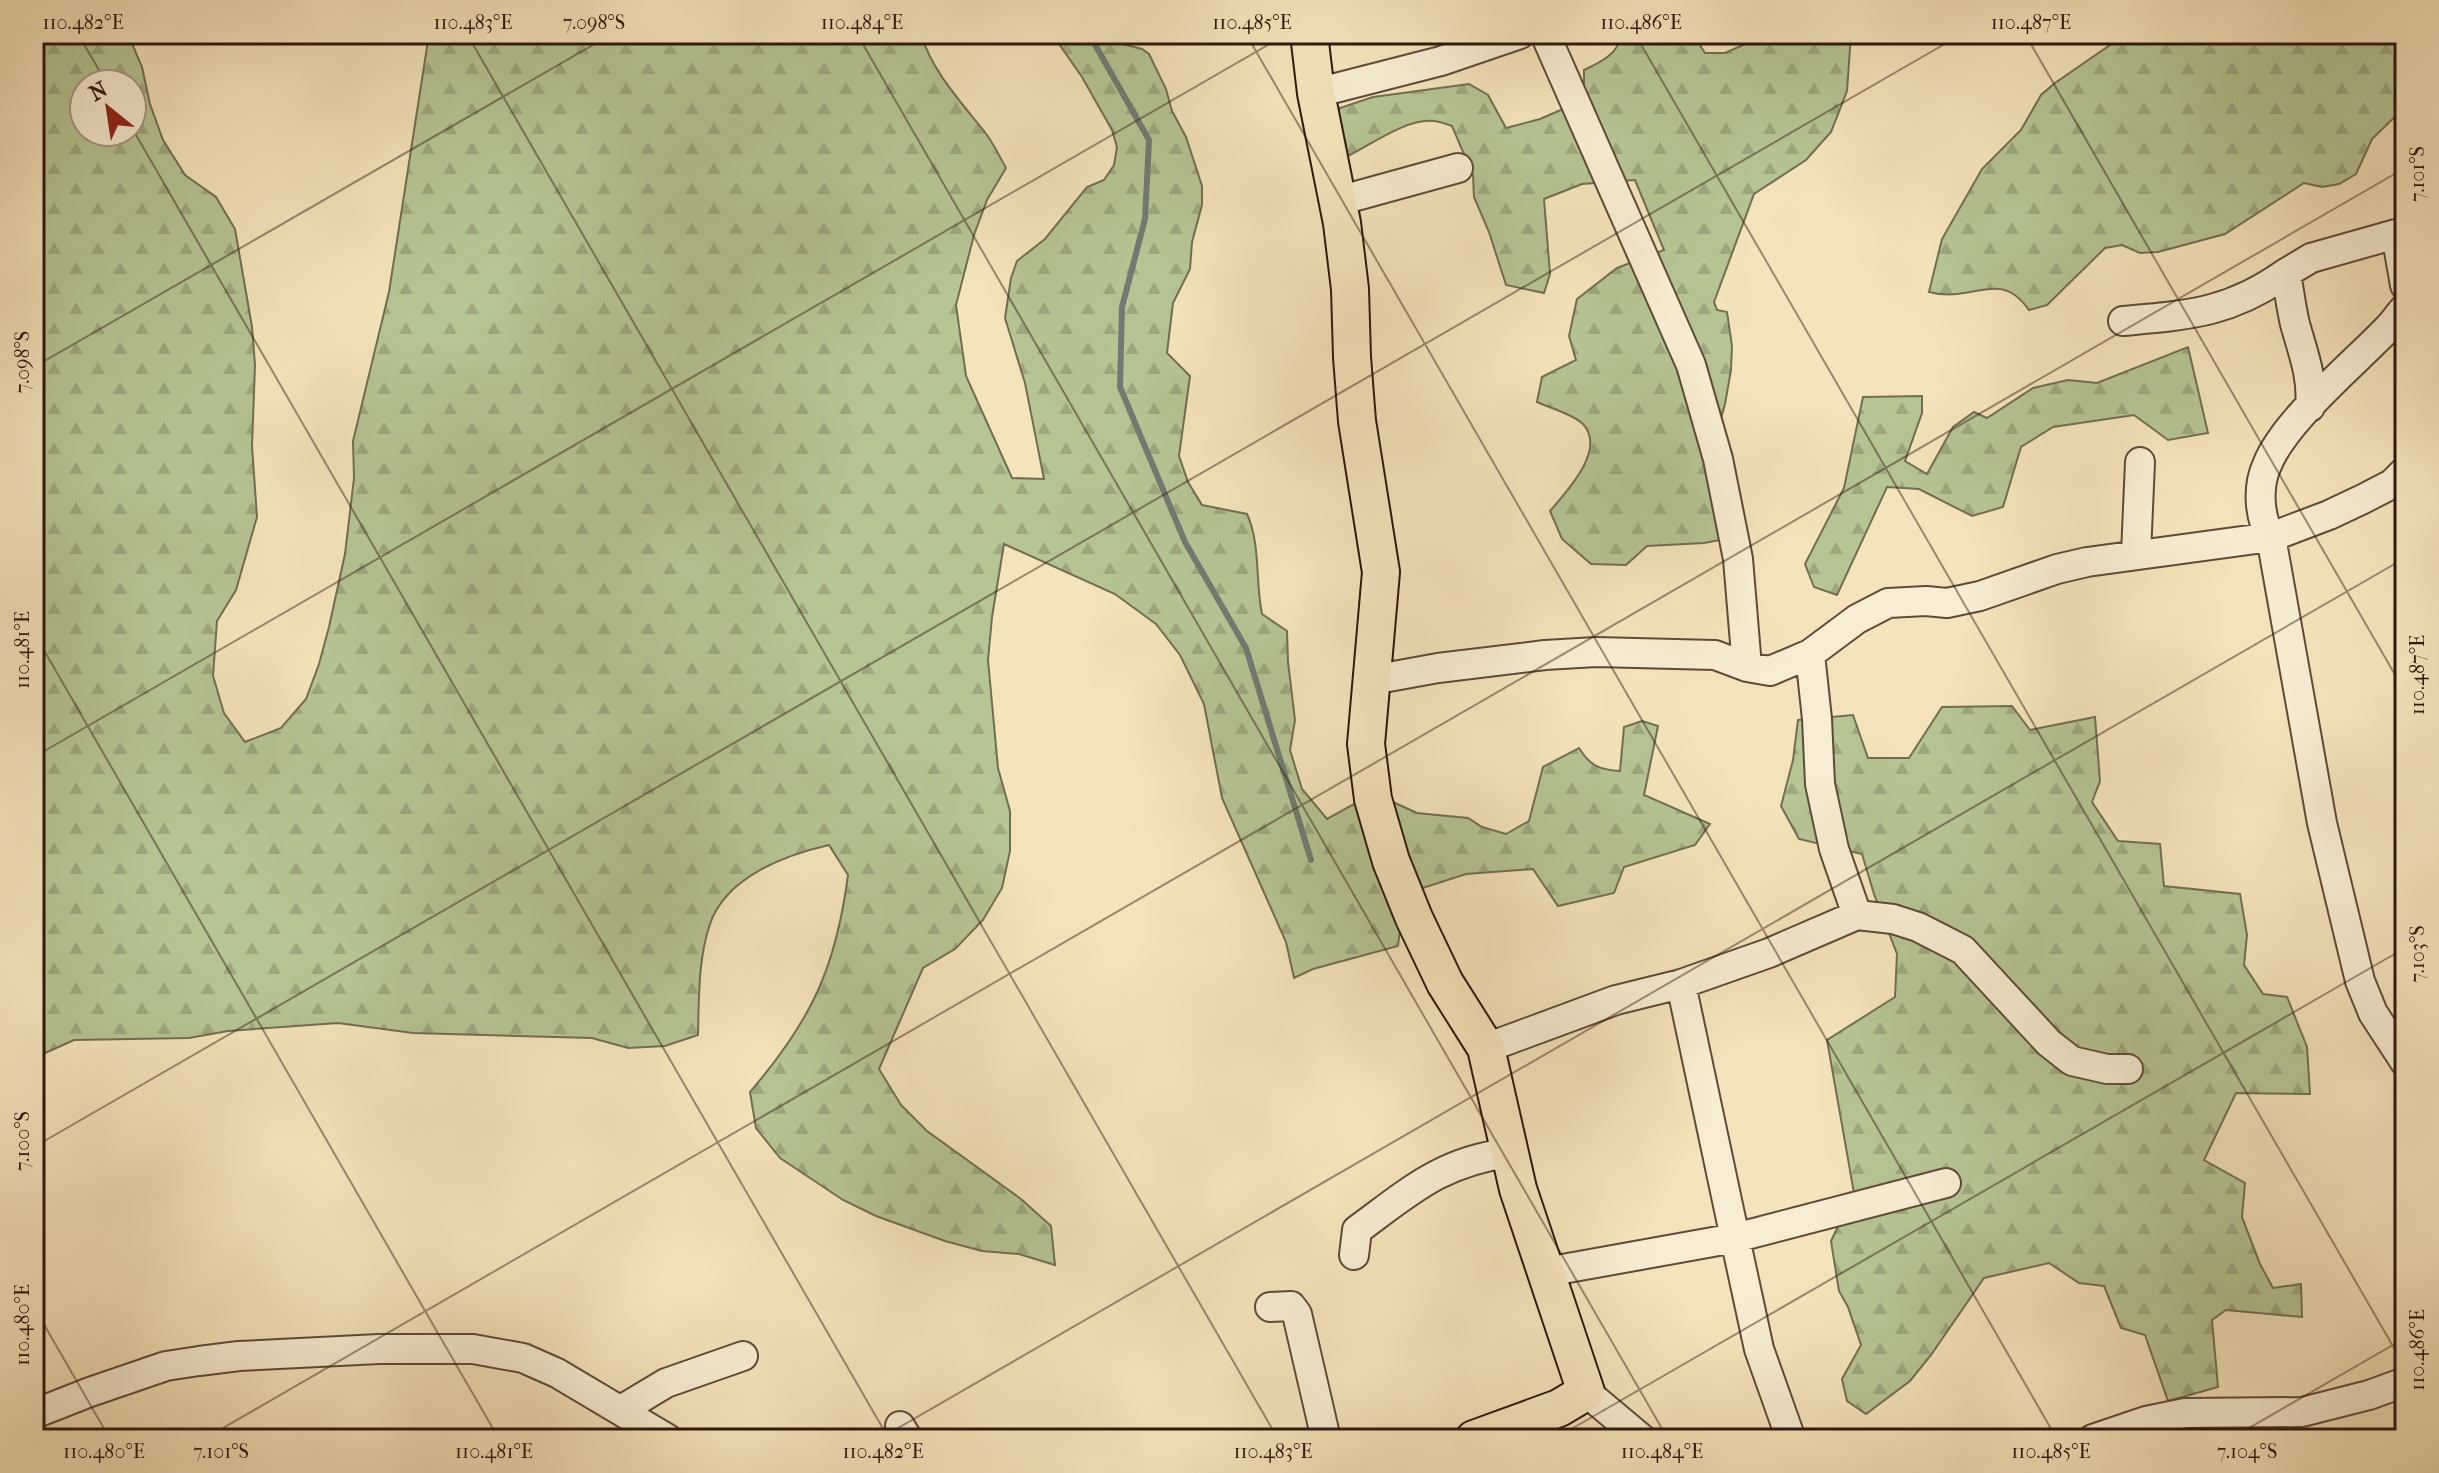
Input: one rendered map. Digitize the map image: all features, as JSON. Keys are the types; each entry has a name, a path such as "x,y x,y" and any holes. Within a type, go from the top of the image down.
{"main road":[{"path":"1309,34 1316,93 1338,201 1350,289 1357,421 1381,572 1366,744 1373,799 1391,861 1414,918 1445,983 1486,1048 1518,1189 1586,1392 1559,1408 1474,1439"}],"street":[{"path":"1316,93 1441,61 1520,34"},
{"path":"1545,34 1691,365 1718,459 1738,559 1747,667"},
{"path":"1338,201 1458,168"},
{"path":"2123,321 2201,312 2233,303 2260,292 2311,258 2400,232 2405,285"},
{"path":"2286,273 2293,317 2308,363 2312,390 2310,407"},
{"path":"2400,1045 2373,1013 2366,998 2335,882 2271,537 2264,525 2261,507 2263,475 2277,448 2310,407 2405,308"},
{"path":"2136,554 2140,462"},
{"path":"1372,680 1438,668 1596,652 1715,655 1747,667 1770,671 1810,654 1857,619 1888,603 1947,603 1980,596 2057,569 2136,554 2271,537 2373,494 2392,484 2405,471"},
{"path":"1810,654 1820,784 1834,849 1857,915"},
{"path":"1486,1048 1616,1000 1681,984 1769,953 1857,915 1893,919 1918,927 1963,950 2049,1043 2072,1061 2107,1069 2128,1069"},
{"path":"1681,984 1759,1349 1791,1439"},
{"path":"1354,1255 1357,1230 1412,1188 1442,1171 1490,1155 1509,1153"},
{"path":"1546,1272 1735,1238 1946,1183"},
{"path":"1270,1307 1291,1306 1297,1314 1326,1439"},
{"path":"34,1414 166,1366 188,1362 239,1356 473,1349 523,1358 557,1373 668,1439"},
{"path":"621,1410 666,1383 743,1356"},
{"path":"2093,1439 2126,1427 2185,1413 2302,1412 2369,1395 2405,1382"},
{"path":"1586,1392 1642,1439"}],"green space":[{"path":"34,34 128,34 142,68 68,68 68,148 148,148 148,95 163,140 185,175 216,197 235,229 252,327 255,365 252,446 257,517 236,590 217,621 213,676 224,713 245,742 281,728 306,699 329,627 345,554 354,478 353,441 389,292 429,34 921,34 940,74 987,135 1006,168 987,200 974,235 956,305 966,376 1012,478 1044,479 1025,383 1005,318 1017,261 1045,239 1087,187 1104,180 1114,165 1117,147 1112,130 1082,77 1052,34 1103,34 1106,40 1142,49 1149,54 1186,137 1202,186 1202,205 1192,242 1190,269 1173,303 1167,353 1190,376 1179,456 1188,482 1202,505 1247,514 1256,551 1262,614 1287,631 1295,720 1290,750 1302,789 1327,819 1365,798 1384,798 1417,813 1468,818 1482,827 1506,834 1529,821 1543,767 1579,748 1596,766 1620,771 1624,727 1642,721 1658,726 1644,795 1710,824 1695,845 1624,867 1614,893 1558,906 1533,869 1466,874 1404,894 1398,946 1313,969 1294,978 1286,942 1222,798 1204,704 1180,655 1156,624 1115,594 1004,544 988,660 998,768 1010,811 1010,851 1002,888 983,920 955,949 923,968 879,1069 901,1105 927,1131 1021,1199 1051,1226 1055,1265 1019,1254 982,1251 945,1241 876,1216 843,1200 780,1158 756,1128 750,1092 805,1017 828,966 836,938 848,875 829,845 776,862 729,893 718,908 706,937 700,979 698,1035 665,1046 628,1048 592,1038 413,1033 338,1023 228,1031 189,1038 74,1040 34,1055"},
{"path":"1620,34 1693,34 1705,53 1725,53 1768,34 1851,34 1847,91 1831,132 1806,160 1754,194 1714,302 1717,310 1727,312 1732,346 1725,404 1709,462 1726,539 1647,546 1626,565 1591,564 1562,539 1550,511 1582,470 1590,446 1589,434 1579,420 1537,402 1542,377 1576,360 1569,336 1577,299 1617,268 1664,250 1635,180 1582,184 1544,199 1550,274 1544,293 1506,285 1474,197 1473,175 1452,126 1433,121 1411,124 1344,158 1329,125 1340,108 1373,97 1469,84 1488,95 1506,128 1540,119 1584,100 1584,70 1613,52"},
{"path":"2126,34 2405,34 2405,107 2372,139 2356,174 2339,184 2322,187 2304,183 2225,234 2158,252 2140,253 2122,245 2105,248 2047,305 2029,310 2018,297 1996,289 1959,294 1929,292 1942,239 1982,169 2021,130 2041,95"},
{"path":"2188,347 2208,433 2168,440 2134,415 2053,427 2021,447 2003,507 1972,516 1919,489 1887,487 1837,595 1814,587 1805,564 1844,488 1863,397 1922,396 1922,413 1905,461 1927,474 1953,427 1974,412 1987,418 2033,388 2068,380 2097,383"},
{"path":"2012,706 2030,730 2095,717 2100,781 2092,802 2118,841 2160,844 2164,886 2240,894 2247,935 2244,965 2263,994 2287,997 2307,1047 2310,1094 2236,1093 2204,1160 2245,1183 2242,1217 2260,1264 2273,1288 2301,1284 2302,1317 2226,1310 2212,1320 2218,1387 2168,1401 2145,1335 2121,1328 2104,1286 2079,1283 2049,1263 1984,1278 1910,1381 1866,1414 1847,1401 1842,1379 1861,1345 1839,1291 1831,1241 1854,1193 1827,1040 1895,997 1897,954 1862,854 1799,839 1781,806 1793,760 1798,720 1853,715 1868,758 1909,758 1942,707"}],"waterway":[{"path":"1089,34 1149,140 1145,219 1122,307 1120,387 1185,542 1246,648 1311,860"}]}
